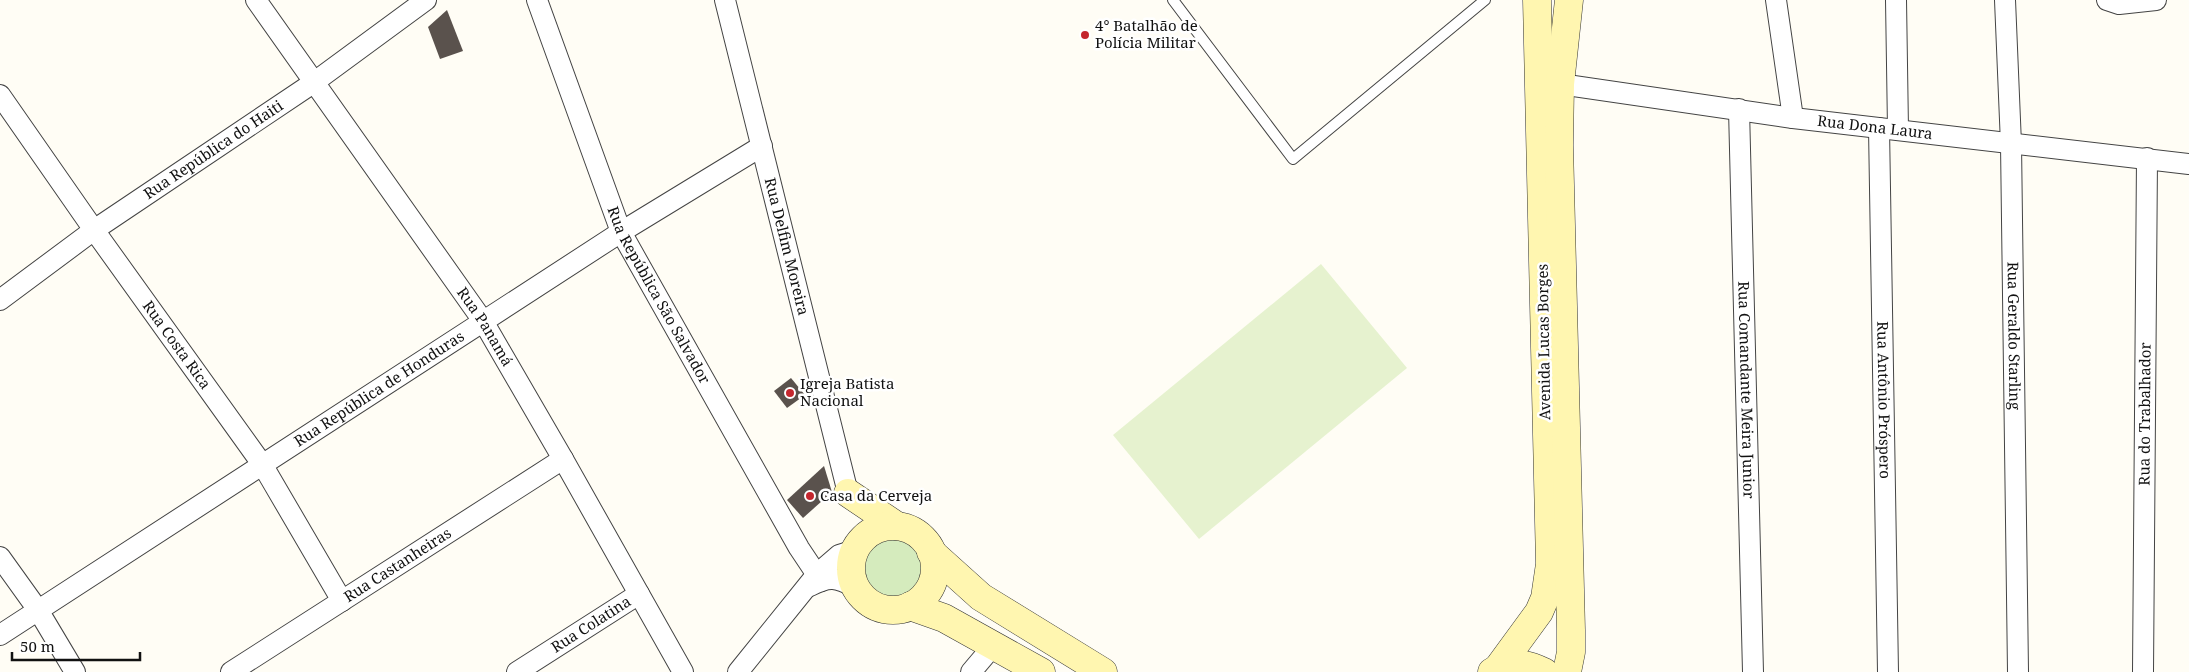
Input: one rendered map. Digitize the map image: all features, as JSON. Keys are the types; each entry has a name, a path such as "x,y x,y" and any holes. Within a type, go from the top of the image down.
{"street":[{"name":"Rua Panamá","path":"256,0 483,321 683,672"},
{"name":"Rua República do Haiti","path":"0,300 94,230 313,83 426,0"},
{"name":"Rua República São Salvador","path":"537,0 621,232 794,539 815,580"},
{"name":"Rua Delfim Moreira","path":"725,0 848,493"},
{"name":"Avenida Lucas Borges","path":"1495,670 1539,612 1545,598 1550,564 1537,0"},
{"name":"Avenida Lucas Borges","path":"1567,672 1571,652 1571,630 1559,145 1560,84 1569,0"},
{"path":"1776,0 1793,118"},
{"name":"Rua Antônio Próspero","path":"1888,672 1888,129 1896,0"},
{"name":"Rua Geraldo Starling","path":"2004,0 2011,144 2018,672"},
{"path":"2107,0 2119,4 2156,0"},
{"name":"Rua Dona Laura","path":"1560,84 1793,118 2189,164"},
{"name":"Rua Costa Rica","path":"0,95 94,230 262,464 342,601"},
{"name":"Rua Comandante Meira Junior","path":"1739,109 1753,672"},
{"name":"Rua República de Honduras","path":"0,635 621,232 762,146"},
{"name":"Rua do Trabalhador","path":"2143,672 2146,158"},
{"name":"Rua Castanheiras","path":"231,672 563,459"},
{"path":"848,493 897,526 918,535 931,552 981,597 1103,672"},
{"path":"848,493 856,547 851,562 852,574 855,586 863,597 879,607 897,610 910,606 929,590 934,571 931,552"},
{"path":"738,672 815,580 839,555 856,547 875,530 897,526"},
{"path":"0,557 38,610 76,672"},
{"path":"815,580 839,579 855,586"},
{"name":"Rua Colatina","path":"517,672 639,594"},
{"path":"910,606 944,618 1042,672"},
{"path":"971,672 993,646"},
{"path":"1495,670 1506,664 1527,664 1544,672"}],"lane":[{"path":"1173,0 1293,159 1485,0"}],"green space":[{"path":"1321,264 1407,368 1199,539 1113,435"},
{"path":"893,532 906,535 918,542 925,554 928,567 925,580 918,592 906,599 893,602 880,599 868,592 861,580 858,567 861,554 868,542 880,535"}],"building":[{"path":"447,10 463,51 440,59 428,27"},
{"name":"Igreja Batista Nacional","path":"791,378 805,395 787,408 774,391"},
{"name":"Casa da Cerveja","path":"824,466 832,492 803,518 787,500"}],"place":[{"name":"4° Batalhão de Polícia Militar","path":"1085,35"},
{"name":"Igreja Batista Nacional","path":"790,393"},
{"name":"Casa da Cerveja","path":"810,496"}]}
